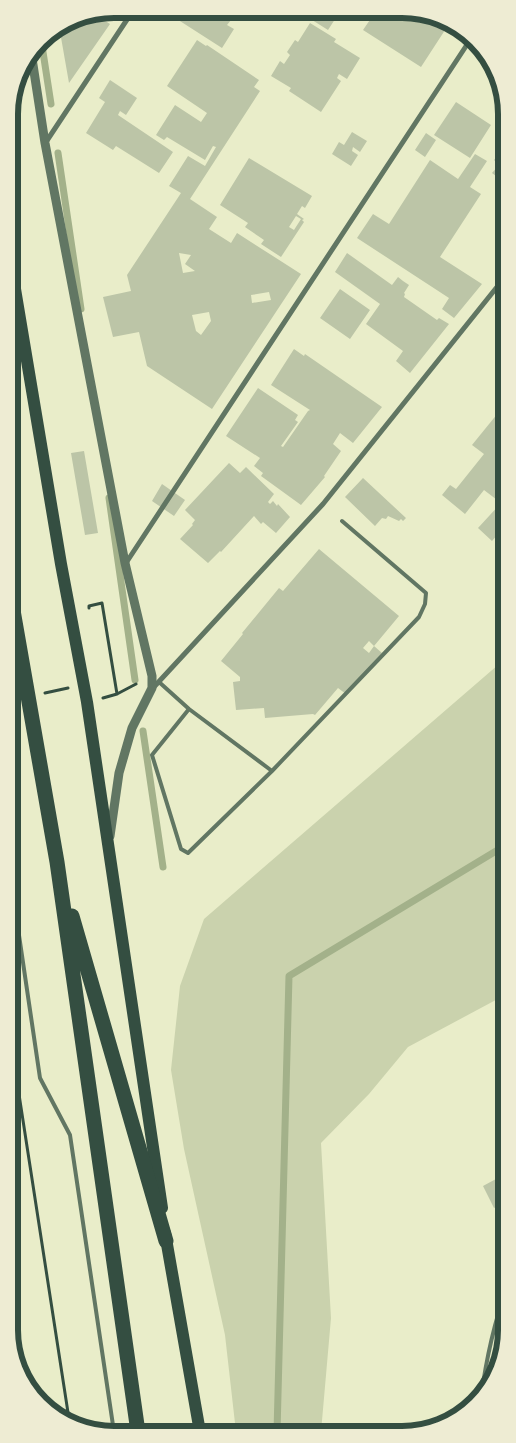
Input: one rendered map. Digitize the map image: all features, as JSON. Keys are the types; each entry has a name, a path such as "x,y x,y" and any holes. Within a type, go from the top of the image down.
{"highway":[{"path":"18,639 57,862 137,1426"},
{"path":"57,862 166,1241"}],"main road":[{"path":"18,307 61,564 87,702 144,1078 166,1241 199,1426"}],"street":[{"path":"45,142 128,18"},
{"path":"126,563 468,43"},
{"path":"33,62 45,142 126,563 156,679"},
{"path":"108,849 119,773 132,728 156,679 323,504 499,286"}],"lane":[{"path":"189,709 152,755 180,850 188,853 272,771 419,617 425,604 426,593 342,521"},
{"path":"156,679 189,709 272,771"},
{"path":"18,928 40,1078 70,1135 113,1426"},
{"path":"485,1379 489,1350 498,1313"},
{"path":"18,1337 20,1352"}],"path":[{"path":"91,616 89,606 102,603 117,694"},
{"path":"87,702 117,694 156,679"},
{"path":"38,694 75,687"},
{"path":"18,1088 68,1414"}],"green space":[{"path":"499,664 498,999 408,1047 369,1094 321,1143 331,1318 322,1426 235,1426 225,1335 184,1149 171,1070 180,986 204,919"}],"building":[{"path":"101,18 110,24 69,83 60,34 77,25"},
{"path":"175,18 233,18 227,25 234,29 222,48"},
{"path":"309,18 336,18 328,30"},
{"path":"371,18 421,19 446,28 421,67 363,30"},
{"path":"310,23 336,39 334,42 360,58 347,79 339,74 337,78 341,81 321,112 289,91 291,88 271,76 280,61 284,64 290,55 287,52 295,40 298,42"},
{"path":"197,40 259,80 254,87 260,91 190,199 217,217 209,229 231,243 237,233 301,274 212,409 147,366 139,332 113,337 103,297 131,291 127,275 181,193 169,186 188,156 205,166 216,147 213,146 205,160 167,137 164,140 156,135 175,105 201,122 207,113 167,86","holes":["179,253 191,255 185,264 195,271 183,273","269,292 271,300 252,303 251,295","209,312 211,321 201,335 196,331 192,315"]},
{"path":"110,80 137,98 126,115 120,111 118,115 173,152 159,173 116,146 113,150 86,133 105,102 99,98"},
{"path":"456,102 491,125 470,158 434,135"},
{"path":"352,132 367,141 360,152 353,147 352,151 358,155 351,166 332,154 339,142 344,145"},
{"path":"426,133 436,140 425,157 415,150"},
{"path":"475,154 487,161 470,187 481,194 440,257 482,284 454,318 442,309 449,298 357,238 373,214 389,224 430,160 458,179"},
{"path":"499,154 499,165 494,160"},
{"path":"249,158 312,196 305,208 302,206 297,214 304,219 302,220 304,222 281,257 261,244 264,240 245,227 248,223 220,205","holes":["296,216 301,219 294,230 289,227"]},
{"path":"499,165 499,178 492,173"},
{"path":"347,253 392,285 398,277 409,285 404,293 404,297 437,320 439,318 449,324 410,373 396,361 403,351 366,324 380,304 335,272"},
{"path":"340,289 370,310 350,339 320,318"},
{"path":"294,349 304,356 305,354 382,407 353,443 340,433 333,444 341,451 325,477 301,505 261,476 263,473 254,466 260,458 226,436 258,388 298,415 295,420 298,422 281,446 283,447 310,410 271,385"},
{"path":"499,414 499,501 484,490 465,514 442,495 450,485 456,489 484,454 472,445"},
{"path":"84,451 98,533 85,535 71,453"},
{"path":"229,463 240,473 246,467 274,494 268,502 270,504 273,501 277,506 278,504 290,517 276,533 263,522 261,524 254,516 221,552 208,563 180,539 193,525 195,520 185,510"},
{"path":"363,478 406,518 403,521 388,516 386,519 382,518 375,526 345,497"},
{"path":"162,484 185,500 174,516 152,501"},
{"path":"499,506 499,533 492,541 478,528"},
{"path":"319,549 399,616 374,646 382,653 346,694 338,688 315,715 265,718 264,708 236,710 233,682 240,681 240,677 221,661 279,588 283,591","holes":["369,641 374,646 369,653 363,648"]},
{"path":"498,1178 498,1206 494,1208 483,1186"}],"waterway":[{"path":"43,49 51,104"},
{"path":"58,153 81,309"},
{"path":"109,498 135,680"},
{"path":"143,731 163,867"},
{"path":"277,1426 289,976 498,850"}]}
